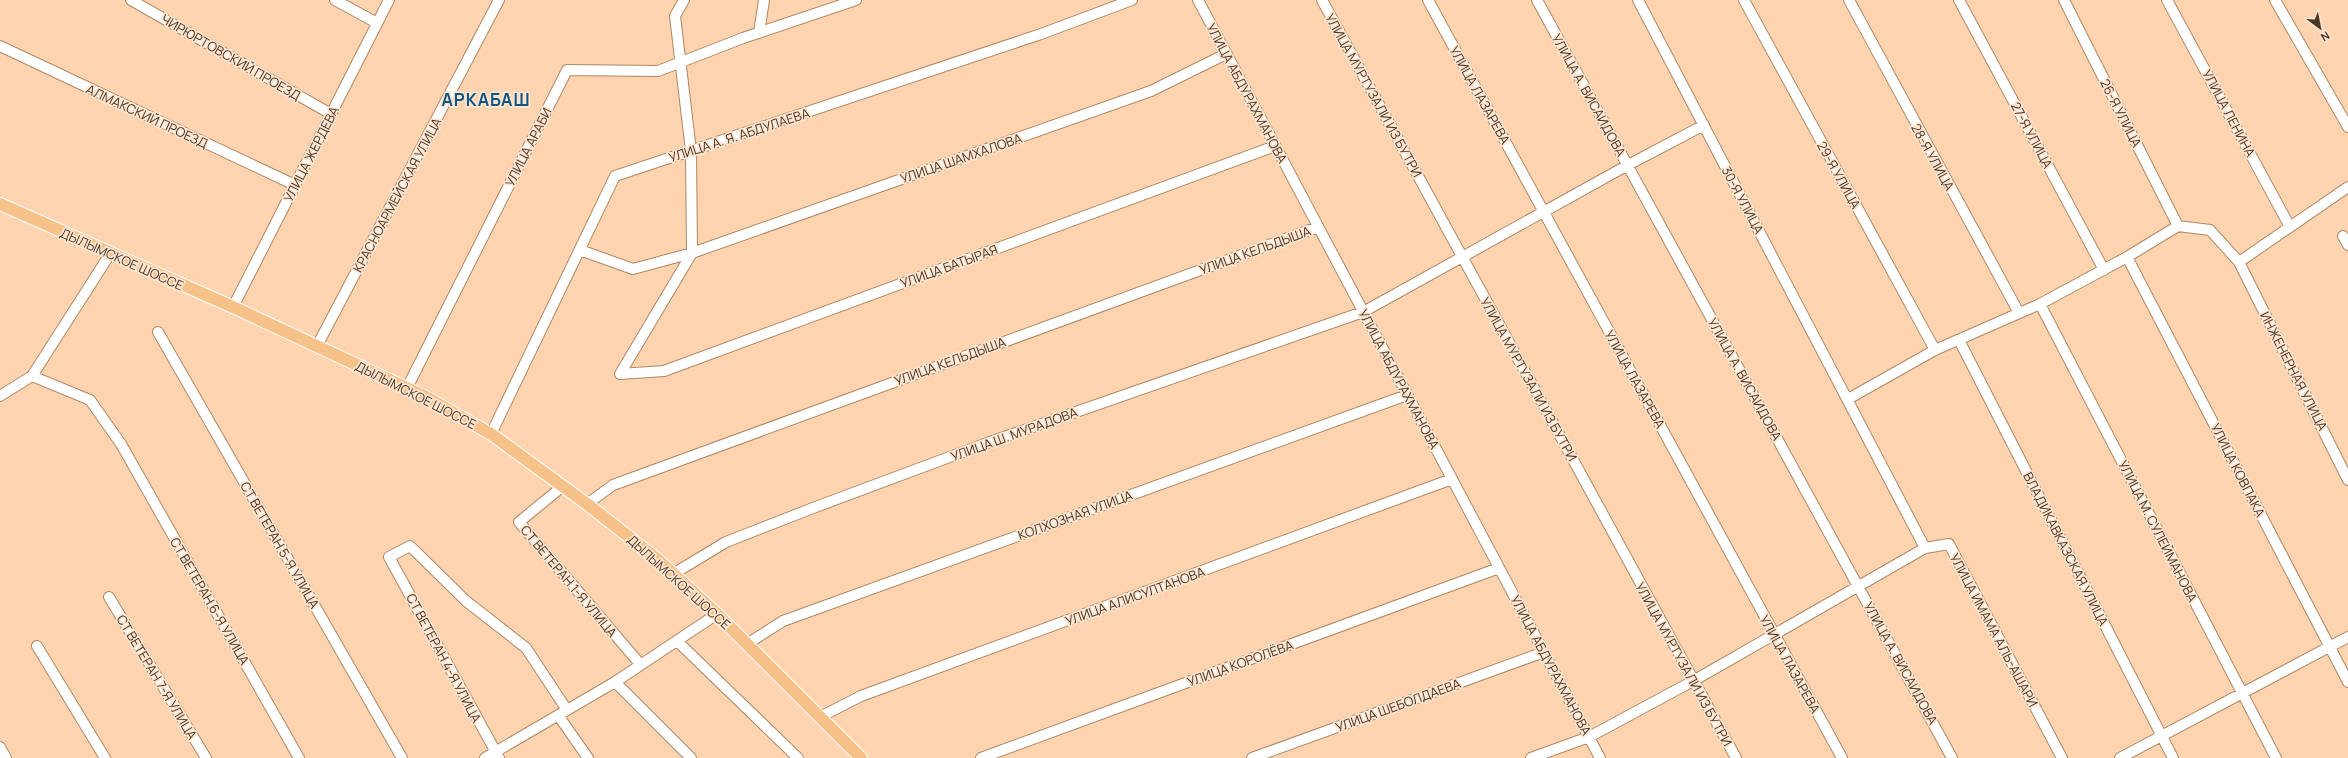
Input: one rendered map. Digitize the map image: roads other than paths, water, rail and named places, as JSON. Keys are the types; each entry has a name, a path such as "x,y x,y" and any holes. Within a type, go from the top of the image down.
{"main road":[{"name":"ДЫЛЫМСКОЕ ШОССЕ","path":"0,204 110,254 233,307 317,346 406,388 491,434 587,504 673,574 747,644 861,758"}],"street":[{"name":"ЧИРЮРТОВСКИЙ ПРОЕЗД","path":"131,0 331,114"},
{"path":"335,0 377,23"},
{"name":"УЛИЦА ЖЕРДЕВА","path":"233,307 389,0"},
{"name":"КРАСНОАРМЕЙСКАЯ УЛИЦА","path":"317,346 499,0"},
{"path":"684,0 676,16 691,151 692,254"},
{"path":"758,32 764,0"},
{"name":"УЛИЦА АРАБИ","path":"406,388 566,70 658,71 758,32 856,0"},
{"name":"УЛИЦА А. Я. АБДУЛАЕВА","path":"491,434 615,176 1041,34 1132,0"},
{"name":"УЛИЦА АБДУРАХМАНОВА","path":"1198,0 1600,758"},
{"name":"УЛИЦА МУРТУЗАЛИ ИЗ БУТРИ","path":"1322,0 1736,758"},
{"name":"УЛИЦА ЛАЗАРЕВА","path":"1428,0 1842,758"},
{"name":"УЛИЦА А. ВИСАИДОВА","path":"1537,0 1952,758"},
{"name":"30-Я УЛИЦА","path":"1638,0 1848,399"},
{"name":"29-Я УЛИЦА","path":"1744,0 1935,350"},
{"name":"28-Я УЛИЦА","path":"1849,0 2019,313"},
{"name":"27-Я УЛИЦА","path":"1959,0 2104,270"},
{"name":"26-Я УЛИЦА","path":"2064,0 2178,226"},
{"name":"УЛИЦА ЛЕНИНА","path":"2167,0 2290,227"},
{"path":"2275,0 2348,127"},
{"name":"АЛМАКСКИЙ ПРОЕЗД","path":"0,46 295,185"},
{"name":"УЛИЦА ШАМХАЛОВА","path":"580,250 633,269 692,254 1150,91 1226,54"},
{"name":"УЛИЦА Ш. МУРАДОВА","path":"673,574 726,542 821,505 987,443 1363,312 1462,256 1704,125"},
{"name":"УЛИЦА БАТЫРАЯ","path":"692,254 620,374 664,371 1275,146"},
{"path":"2239,262 2348,187"},
{"path":"1531,758 1589,737 1693,681 1925,548 1848,399 1935,350 2040,304 2127,257 2178,226"},
{"name":"ИНЖЕНЕРНАЯ УЛИЦА","path":"2178,226 2210,230 2239,262 2348,480"},
{"name":"УЛИЦА КЕЛЬДЫША","path":"587,504 613,485 1318,227"},
{"path":"0,396 32,376 110,254"},
{"name":"УЛИЦА КОВПАКА","path":"2127,257 2348,682"},
{"name":"УЛИЦА М. СУЛЕЙМАНОВА","path":"2040,304 2276,758"},
{"name":"СТ ВЕТЕРАН 5-Я УЛИЦА","path":"158,332 402,758"},
{"name":"ВЛАДИКАВКАЗСКАЯ УЛИЦА","path":"1959,340 2173,758"},
{"name":"СТ ВЕТЕРАН 6-Я УЛИЦА","path":"32,376 90,400 121,444 299,758"},
{"name":"КОЛХОЗНАЯ УЛИЦА","path":"747,644 782,621 1407,395"},
{"name":"УЛИЦА АЛИСУЛТАНОВА","path":"820,717 861,696 1452,480"},
{"name":"СТ ВЕТЕРАН 1-Я УЛИЦА","path":"563,486 519,522 640,664"},
{"name":"УЛИЦА ИМАМА АЛЬ-АШАРИ","path":"1925,548 1949,544 2062,758"},
{"name":"СТ ВЕТЕРАН 4-Я УЛИЦА","path":"497,755 389,557 410,546 466,601 526,648 562,713"},
{"name":"УЛИЦА КОРОЛЁВА","path":"981,758 1499,568"},
{"name":"СТ ВЕТЕРАН 7-Я УЛИЦА","path":"108,597 206,758"},
{"path":"485,758 497,755 562,713 615,682 640,664 677,642 716,614"},
{"path":"2120,758 2348,637"},
{"path":"677,642 798,758"},
{"path":"37,646 105,758"},
{"name":"УЛИЦА ШЕБОЛДАЕВА","path":"1252,758 1544,652"},
{"path":"615,682 691,758"},
{"path":"562,713 588,758"},
{"path":"0,747 6,758"}],"district":[{"name":"АРКАБАШ","path":"486,100"}]}
